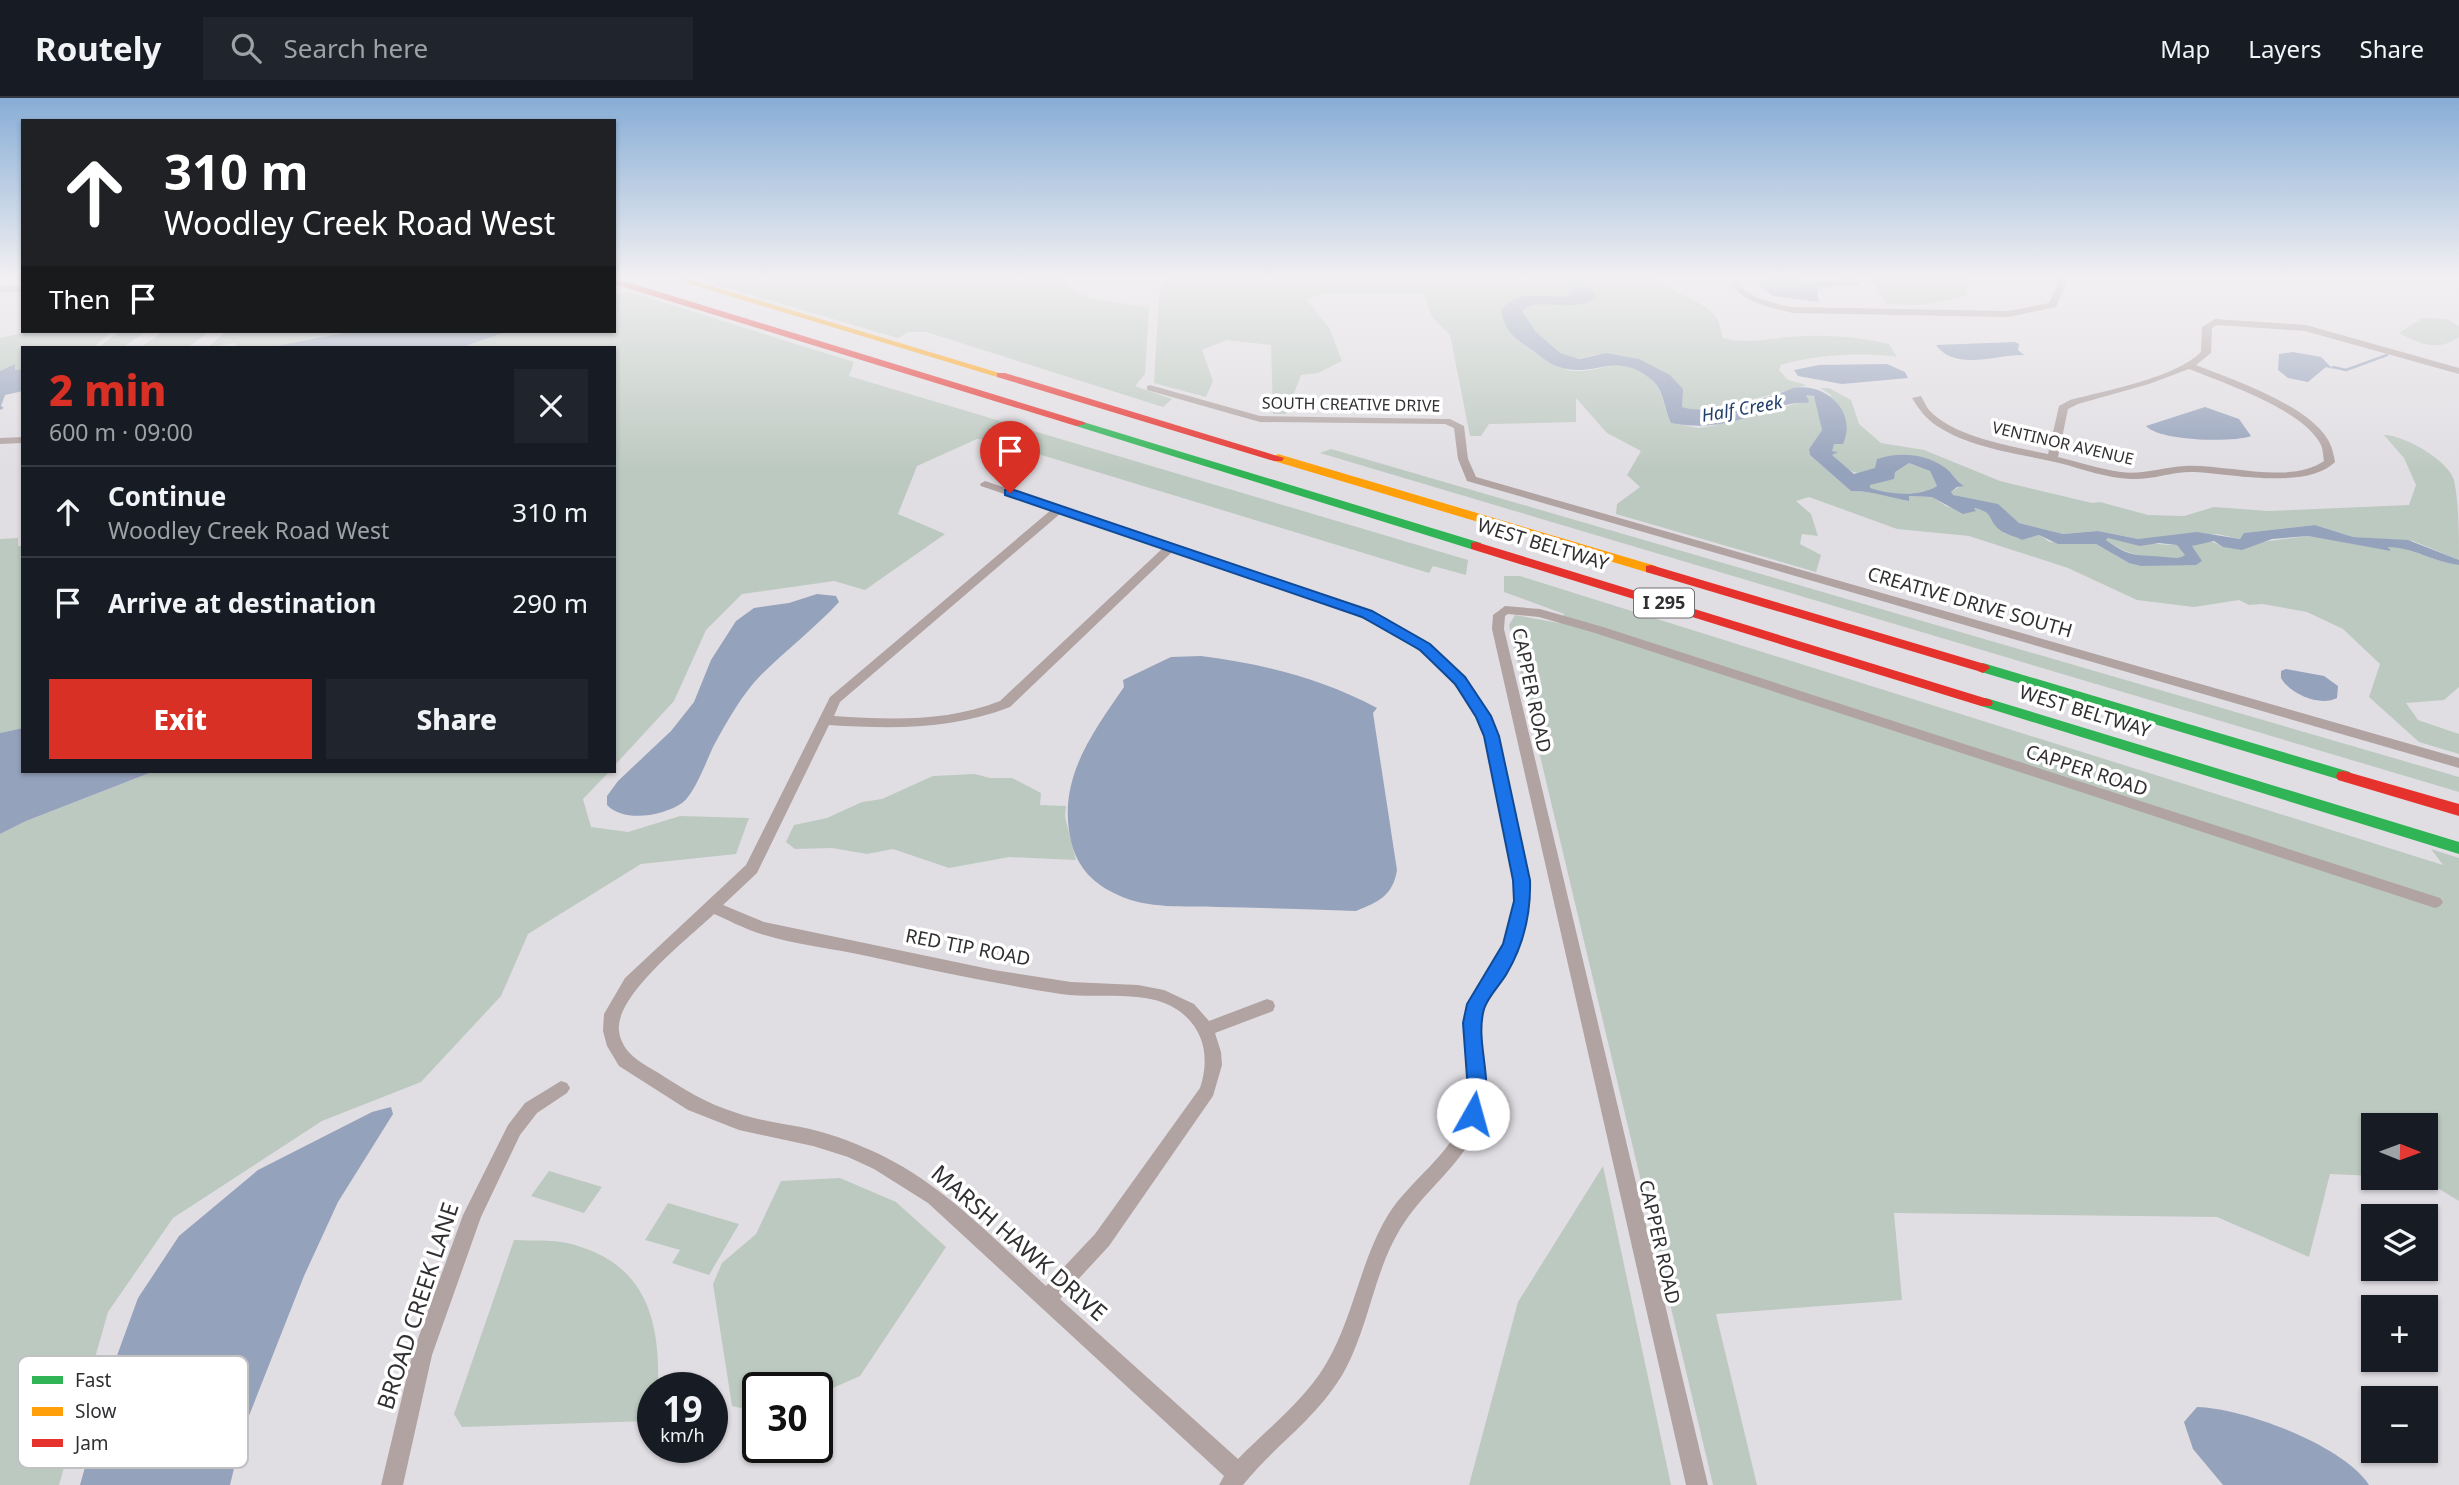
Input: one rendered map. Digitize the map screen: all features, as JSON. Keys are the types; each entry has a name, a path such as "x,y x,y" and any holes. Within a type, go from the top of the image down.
{"highway":[{"name":"WEST BELTWAY","path":"813,342 2459,848"},
{"name":"WEST BELTWAY","path":"889,342 2459,810"}],"street":[{"path":"2052,458 2063,408 2189,366 2206,353 2206,342"},
{"path":"2354,342 2459,372"},
{"name":"VENTINOR AVENUE","path":"1917,398 1920,406 1931,416 1970,437 2138,476 2183,469 2251,474 2308,471 2320,469 2330,462 2321,438 2288,409 2189,366"},
{"name":"SOUTH CREATIVE DRIVE","path":"1150,388 1260,419 1446,421 1459,426 1464,459 1471,479"},
{"path":"0,440 21,440"},
{"name":"CREATIVE DRIVE SOUTH","path":"1471,479 2459,763"},
{"path":"985,484 1367,614 1425,647 1460,681 1484,716 1491,736 1522,880 1520,924 1500,969 1476,1004 1472,1023 1478,1091 1473,1114 1464,1137 1448,1158 1418,1188 1395,1220 1373,1262 1345,1350 1329,1380 1289,1429 1234,1479"},
{"path":"714,908 752,869 835,700 848,686 1059,509"},
{"path":"824,720 909,726 989,710 1005,704 1171,547"},
{"name":"CAPPER ROAD","path":"1697,1485 1497,629 1499,615 1506,610 1526,610 1600,630 2435,902"},
{"name":"MARSH HAWK DRIVE","path":"714,908 631,983 612,1014 611,1031 615,1046 625,1061 716,1116 813,1138 880,1163 934,1197 1047,1299 1234,1479"},
{"name":"RED TIP ROAD","path":"714,908 762,928 1072,990 1161,995 1193,1012 1207,1029"},
{"path":"1047,1299 1102,1240 1207,1091 1214,1061 1207,1029 1268,1006"},
{"name":"BROAD CREEK LANE","path":"392,1485 422,1355 472,1215 514,1130 531,1108 561,1088"}],"shaded area":[{"path":"0,342 100,342 95,346 21,346 21,369 15,370 14,365 0,371"},
{"path":"106,342 131,342 125,346 101,346"},
{"path":"149,342 195,342 190,346 143,346"},
{"path":"214,342 312,342 282,346 236,346 234,343 209,346"},
{"path":"478,342 789,342 854,362 849,376 1468,560 1466,575 1433,566 1429,573 992,440 977,439 917,466 898,514 945,534 865,590 834,581 742,594 706,630 674,701 616,764 616,346 466,346"},
{"path":"957,342 1147,342 1145,374 1135,386 1172,399 1163,407"},
{"path":"1156,342 1223,342 1202,350 1213,381 1206,397 1154,383"},
{"path":"1242,342 1335,342 1342,361 1318,373 1301,375 1286,414 1273,414 1271,345"},
{"path":"1451,342 1531,342 1553,363 1571,371 1620,365 1644,372 1660,392 1671,423 1698,428 1712,426 1802,402 1806,395 1810,394 1817,400 1822,430 1809,449 1810,455 1851,491 1909,501 1908,496 1933,497 1946,506 1966,512 1972,508 1983,510 1990,513 2004,533 2022,540 2039,535 2050,542 2096,544 2129,563 2196,565 2192,546 2200,543 2212,542 2223,547 2308,536 2389,550 2387,546 2396,547 2459,565 2459,687 2444,700 2406,703 2418,720 2459,734 2459,754 2419,742 2369,697 2380,664 2343,629 2307,612 2262,604 2249,605 2239,600 2194,607 2137,600 2068,568 1969,536 1897,529 1809,497 1796,501 1811,514 1818,536 1802,534 1800,544 1821,555 1816,572 1616,514 1617,504 1640,487 1627,475 1641,451 1607,433 1576,398 1576,422 1489,424 1481,436 1470,436"},
{"path":"1545,342 1880,342 1889,344 1897,357 1838,355 1781,365 1779,370 1788,380 1807,385 1709,411 1693,412 1682,407 1670,376 1602,355 1572,358"},
{"path":"2419,342 2451,342 2444,344 2429,345"},
{"path":"1820,388 1829,388 1851,400 1859,424 1881,443 1924,450 2000,481 2148,515 2184,516 2214,507 2268,511 2409,505 2416,485 2404,458 2384,435 2393,436 2424,450 2450,472 2457,499 2459,560 2413,541 2353,537 2315,525 2245,533 2240,539 2217,534 2138,539 2098,531 2063,534 2019,523 2003,511 1952,495 1951,492 1962,485 1921,457 1863,473 1846,468 1831,455 1837,452 1832,451 1831,395"},
{"path":"1331,449 2459,777 2459,792 1320,453"},
{"path":"1909,463 1930,471 1937,486 1905,494 1870,489 1870,485"},
{"path":"18,538 18,546 21,546 21,728 0,733 0,539"},
{"path":"2108,538 2178,545 2186,555 2184,558 2173,559 2143,556 2115,546 2106,540"},
{"path":"1504,576 1520,576 2443,865 2431,849 2459,858 2459,1201 2438,1188 2438,1113 2361,1113 2361,1175 2330,1174 2309,1257 2217,1217 1894,1213 1902,1300 1716,1314 1757,1485 1713,1485 1509,625 1515,615 1559,623 1564,614 1504,592"},
{"path":"149,773 608,773 583,799 591,827 628,832 680,816 749,818 736,854 641,864 528,934 501,996 421,1082 322,1121 173,1218 108,1312 96,1356 18,1356 18,1468 64,1468 59,1485 0,1485 0,834 26,821"},
{"path":"975,774 990,778 1012,778 1041,793 1040,805 1066,806 1065,817 1076,860 1009,857 949,868 893,849 867,854 832,848 795,849 786,842 794,825 827,818 862,802 882,799 933,776"},
{"path":"1603,1166 1671,1485 1469,1485 1518,1302"},
{"path":"549,1171 602,1187 584,1213 531,1196"},
{"path":"840,1178 896,1202 946,1247 860,1376 833,1388 833,1372 742,1372 742,1408 732,1406 713,1284 722,1263 756,1234 781,1181"},
{"path":"668,1203 739,1224 709,1275 672,1263 680,1250 645,1240"},
{"path":"514,1240 555,1241 578,1246 601,1255 620,1268 634,1283 645,1300 652,1319 658,1362 658,1372 637,1372 637,1421 462,1427 454,1414"}],"water":[{"path":"299,342 478,342 466,346 277,346"},
{"name":"Half Creek","path":"1547,342 1560,353 1579,359 1606,353 1639,359 1670,375 1683,389 1682,407 1692,409 1737,405 1793,388 1816,390 1827,394 1842,410 1846,420 1846,432 1843,444 1834,444 1832,451 1838,452 1832,455 1854,474 1875,468 1877,459 1902,455 1920,456 1947,469 1964,486 1957,487 1951,492 1953,495 1998,504 2019,523 2063,534 2098,531 2138,539 2197,532 2240,539 2244,533 2315,525 2353,537 2408,540 2459,560 2459,565 2397,548 2388,547 2391,551 2308,536 2272,539 2242,550 2223,547 2214,541 2192,546 2202,561 2196,565 2141,566 2129,563 2096,544 2058,544 2039,535 2022,540 2000,530 1988,514 1974,508 1976,511 1963,514 1932,497 1909,496 1909,501 1851,491 1810,455 1809,449 1822,430 1814,396 1806,395 1809,401 1807,403 1782,406 1724,423 1707,426 1680,425 1671,423 1656,384 1639,371 1616,365 1584,370 1559,367 1522,343","holes":["1909,463 1930,471 1937,486 1930,490 1905,494 1870,488 1870,485 1894,479 1895,472","2108,538 2140,546 2159,543 2177,545 2185,555 2175,558 2135,554 2106,540"]},
{"path":"2019,344 2018,350 2024,355 1977,360 1954,358 1936,345"},
{"path":"2293,352 2321,357 2333,369 2326,367 2308,382 2288,378 2278,370 2279,354"},
{"path":"15,364 15,370 21,369 21,391 5,395 1,406 4,408 0,410 0,371"},
{"path":"1887,364 1905,372 1908,378 1842,384 1798,376 1794,370 1819,365"},
{"path":"2205,407 2239,419 2251,436 2228,440 2180,438 2153,431 2146,426"},
{"path":"817,594 836,596 839,602 747,691 723,728 687,799 674,808 644,816 623,814 607,805 607,796 618,781 671,731 694,702 711,660 736,621 754,608 789,603"},
{"path":"1201,656 1247,663 1313,680 1377,708 1373,713 1397,870 1392,886 1383,897 1356,911 1154,905 1109,891 1087,874 1077,859 1068,819 1073,778 1089,741 1124,687 1123,680 1171,657"},
{"path":"2286,669 2324,676 2338,686 2337,698 2322,701 2298,694 2281,678 2281,671"},
{"path":"21,728 21,773 149,773 26,821 0,834 0,733"},
{"path":"391,1107 393,1114 338,1202 304,1276 248,1418 248,1356 117,1356 138,1298 179,1236 258,1170 372,1112"},
{"path":"2197,1407 2240,1414 2290,1431 2338,1456 2369,1485 2223,1485 2193,1449 2184,1422"},
{"path":"85,1468 234,1468 230,1485 80,1485"}],"waterway":[{"path":"2333,367 2346,370 2387,355"}],"traffic: fast":[{"path":"1080,424 1476,546"},
{"path":"1983,668 2344,776"},
{"path":"1986,703 2459,848"}],"traffic: slow":[{"path":"889,342 1001,375"},
{"path":"1278,458 1651,569"}],"traffic: jam":[{"path":"812,342 1080,424"},
{"path":"1001,375 1278,458"},
{"path":"1476,546 1986,703"},
{"path":"1651,569 1983,668"},
{"path":"2344,776 2459,810"}],"route":[{"path":"1010,493 1367,614 1425,647 1460,681 1484,716 1491,736 1522,880 1520,924 1500,969 1483,989 1472,1023 1478,1069 1478,1091 1473,1114"}]}
